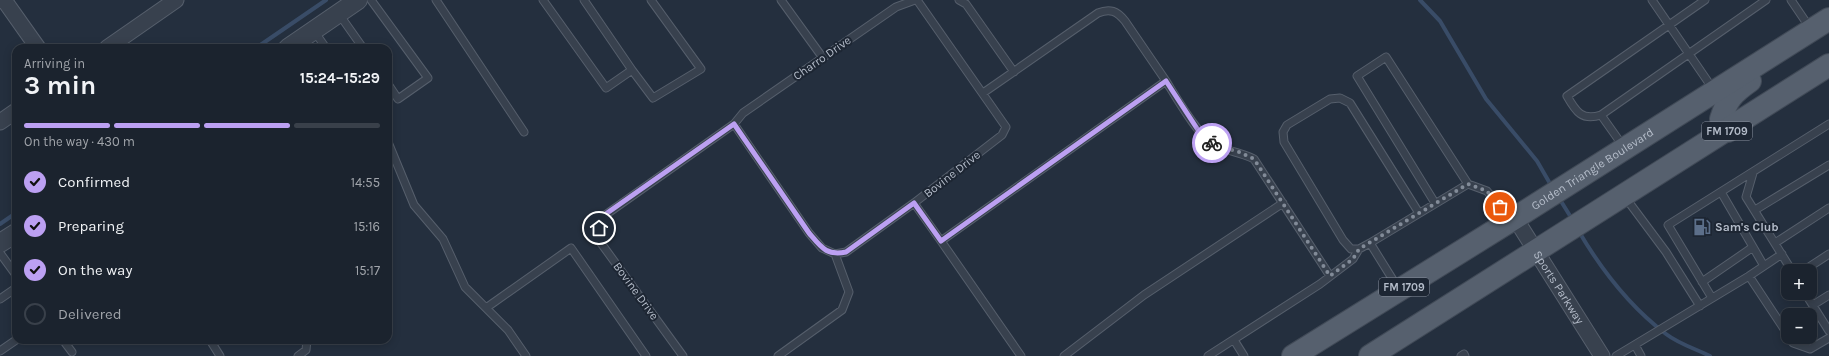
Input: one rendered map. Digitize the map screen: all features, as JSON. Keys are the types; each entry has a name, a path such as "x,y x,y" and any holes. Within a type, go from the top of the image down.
{"main road":[{"name":"Golden Triangle Boulevard","path":"1293,356 1523,213 1822,23"},
{"path":"1728,131 1721,119 1726,103 1735,91 1821,37 1822,23"},
{"name":"FM 1709","path":"1370,356 1544,248 1829,66"}],"street":[{"path":"4,0 35,44"},
{"path":"113,44 176,0"},
{"path":"294,44 358,0"},
{"path":"0,122 12,114"},
{"name":"Sports Parkway","path":"1523,213 1544,248 1602,356"},
{"path":"0,244 12,236"}],"lane":[{"path":"371,0 428,78 398,99 392,90"},
{"path":"436,0 524,132"},
{"path":"543,0 606,88 632,70"},
{"path":"584,0 653,98 701,68 650,0"},
{"path":"781,0 823,58"},
{"name":"Charro Drive","path":"734,124 743,114 896,7 916,0 983,93"},
{"path":"959,0 966,4 1014,72"},
{"path":"1652,0 1715,90"},
{"path":"1705,0 1695,3 1669,25 1567,96 1574,109 1582,115 1590,118 1601,115 1766,0"},
{"path":"1791,0 1822,23"},
{"path":"983,93 1098,13 1110,10 1119,13 1126,21 1198,130 1214,145 1239,152 1254,159 1330,276"},
{"path":"338,13 360,44"},
{"path":"314,30 323,44"},
{"path":"1435,203 1357,76 1386,57 1468,184 1487,191 1500,207 1523,213"},
{"path":"941,241 1166,81"},
{"name":"Bovine Drive","path":"835,254 846,252 914,203 1002,135 1006,127 983,93"},
{"path":"1419,213 1350,103 1340,98 1330,99 1287,125 1283,132 1284,142 1343,240 1351,249 1359,249 1370,243 1468,184"},
{"path":"1601,115 1625,148"},
{"path":"734,124 809,233 822,248 835,254 849,292 842,310 778,356"},
{"name":"Bovine Drive","path":"683,356 598,238 600,218 734,124"},
{"path":"1712,298 1668,225 1829,124"},
{"path":"392,152 414,206 443,239 465,288 508,330 526,356"},
{"path":"1755,210 1829,165"},
{"path":"1753,173 1746,197 1788,264"},
{"path":"1721,192 1764,266"},
{"path":"1624,196 1666,252 1700,306"},
{"path":"914,203 1021,356"},
{"path":"1064,356 1144,295 1283,203"},
{"path":"1775,243 1829,208"},
{"path":"1370,243 1400,290"},
{"path":"1702,282 1753,247"},
{"path":"486,308 571,248 646,356"},
{"path":"1208,356 1330,276 1353,259 1359,249"},
{"path":"0,253 12,270"},
{"path":"1616,356 1749,276 1782,254"},
{"path":"1814,264 1829,254"},
{"path":"1749,276 1781,324"},
{"path":"0,299 12,291"},
{"path":"1813,305 1829,295"},
{"path":"1810,300 1829,331"},
{"path":"1796,344 1810,349 1829,338"},
{"path":"1234,340 1244,356"},
{"path":"0,352 12,343"},
{"path":"67,344 72,352"},
{"path":"212,344 220,356"},
{"path":"298,356 306,350 307,344"},
{"path":"1635,345 1641,356"},
{"path":"1461,356 1464,354 1465,356"}],"waterway":[{"path":"262,44 326,0"},
{"path":"1420,0 1440,21 1486,99 1537,161 1552,187"},
{"path":"1559,198 1572,219"},
{"path":"0,224 12,216"},
{"path":"1578,230 1607,274 1640,312 1671,338 1710,356"}],"way so far":[{"path":"1212,143 1214,145 1239,152 1254,159 1330,276 1353,259 1359,249 1468,184 1487,191 1500,207"}],"place":[{"name":"Sam's Club","path":"1702,227"}],"route":[{"path":"599,228 600,218 734,124 809,233 822,248 835,254 846,252 914,203 941,241 1166,81 1198,130 1212,143"}]}
